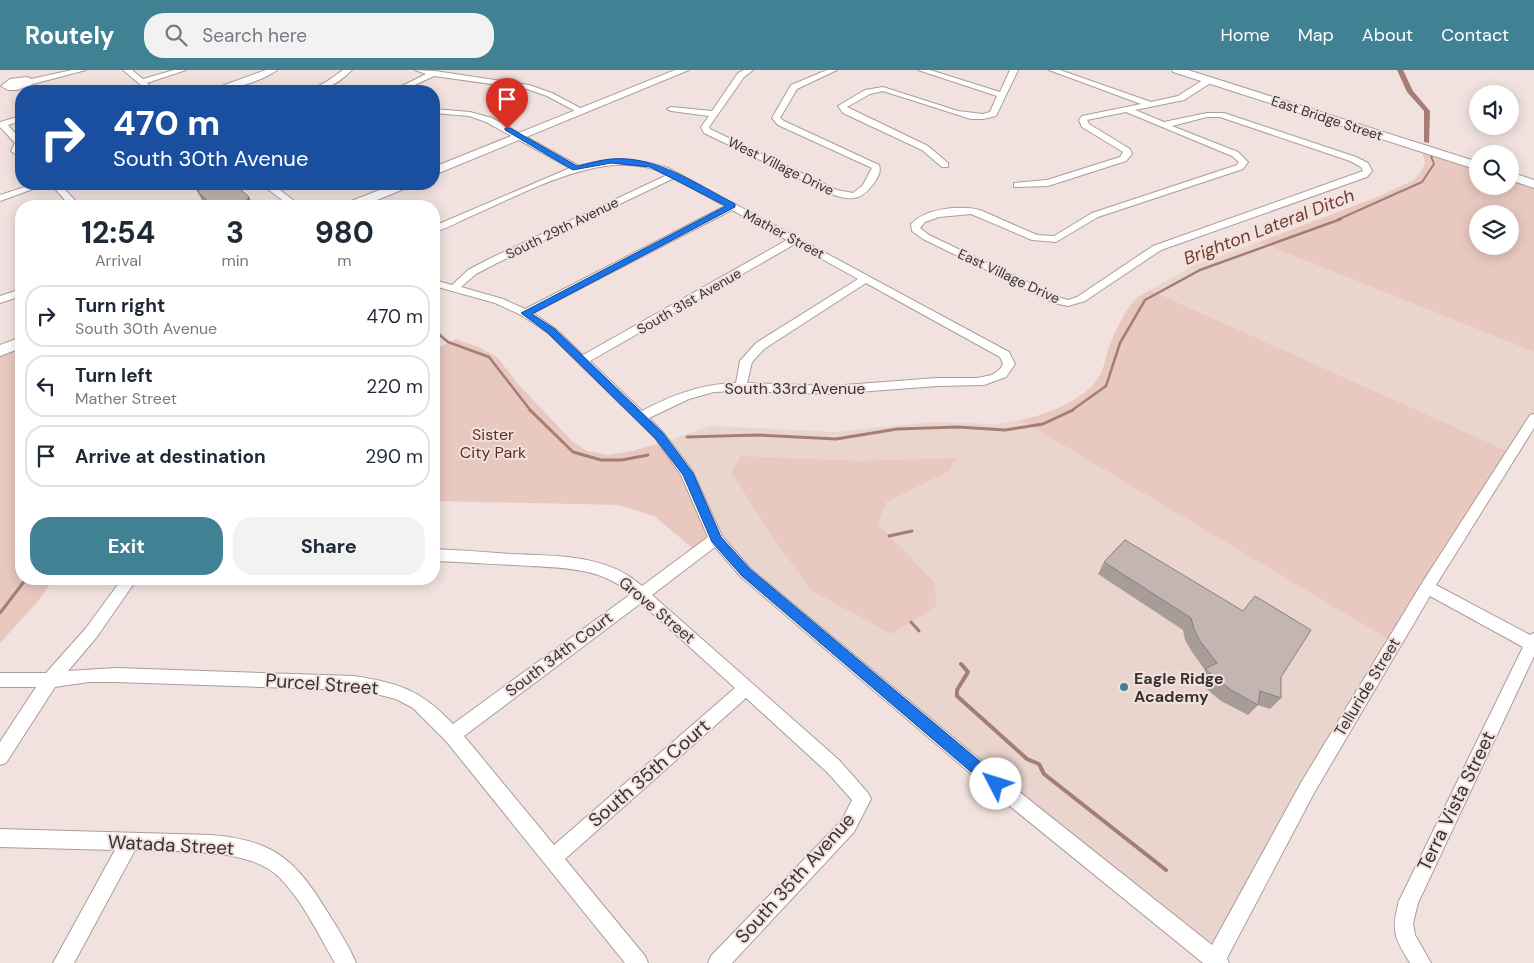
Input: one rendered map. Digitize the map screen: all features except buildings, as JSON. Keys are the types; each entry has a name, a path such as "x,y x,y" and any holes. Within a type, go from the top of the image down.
{"main road":[{"path":"440,169 684,70"},
{"name":"East Bridge Street","path":"1177,70 1469,163"},
{"path":"1519,179 1534,184"},
{"path":"366,200 390,190"},
{"path":"0,339 15,333"},
{"path":"0,351 15,345"}],"street":[{"path":"19,79 25,70"},
{"path":"22,85 82,70"},
{"path":"127,70 145,85"},
{"path":"141,82 182,70"},
{"path":"232,85 273,70"},
{"path":"327,85 348,70"},
{"path":"419,70 432,74 529,87 582,110"},
{"path":"409,85 443,70"},
{"name":"West Village Drive","path":"749,70 741,75 706,127 710,132 834,192 846,196 856,196 866,188 877,171 876,167 781,123 776,118 794,87 833,70"},
{"path":"922,70 1001,94"},
{"path":"945,165 925,148 846,111 842,106 872,90 883,88 971,117 982,118 993,114 1014,70"},
{"path":"1053,70 1151,105"},
{"path":"2,86 19,79 27,79 29,82"},
{"path":"1017,186 1048,183 1123,159 1128,154 1126,150 1085,125 1083,120 1090,116 1181,98 1209,80"},
{"path":"2,86 15,88"},
{"path":"671,109 715,114"},
{"name":"East Village Drive","path":"1126,109 1163,125 1235,154 1244,164 1232,170 1095,215 1056,239 1036,238 977,212 968,210 922,219 916,224 915,229 926,237 1049,297 1068,303 1081,299 1157,248 1316,194 1364,175 1368,171 1365,165 1353,159 1222,115 1207,115 1163,125"},
{"path":"440,112 483,118 520,136 576,168"},
{"path":"440,114 444,112"},
{"path":"15,120 1,124 15,139"},
{"name":"Mather Street","path":"440,227 576,168 602,162 628,161 652,165 866,278 1000,352 1008,359 1009,364"},
{"name":"South 29th Avenue","path":"454,288 468,275 493,261 674,175"},
{"path":"0,198 24,190"},
{"path":"60,190 70,200"},
{"path":"274,190 286,200"},
{"path":"526,313 732,206"},
{"name":"South 31st Avenue","path":"581,361 616,344 795,240"},
{"path":"741,385 746,361 752,353 866,278"},
{"path":"440,284 499,301 526,313 552,331 659,435 687,473 716,539 746,573 996,784 1216,962"},
{"path":"0,300 15,294"},
{"name":"South 33rd Avenue","path":"640,418 684,396 711,388 741,385 818,390 938,382 974,382 989,380 998,376 1006,370 1009,364"},
{"name":"Telluride Street","path":"1216,962 1225,938 1308,787 1427,587 1534,418"},
{"name":"South 34th Court","path":"452,734 716,539"},
{"name":"Grove Street","path":"440,555 574,563 612,573 642,593 745,689"},
{"path":"0,756 50,680 91,633 126,585"},
{"path":"1427,587 1533,643"},
{"name":"Terra Vista Street","path":"1421,963 1406,938 1403,923 1409,901 1533,643"},
{"name":"Purcel Street","path":"0,680 50,680 116,675 354,683 387,688 404,693 424,705 452,734 554,857 638,963"},
{"name":"South 35th Court","path":"554,857 745,689"},
{"name":"South 35th Avenue","path":"718,963 848,826 862,799 833,766 745,689"},
{"name":"Watada Street","path":"0,838 130,841 237,847 255,852 276,862 298,885 346,963"},
{"path":"63,963 130,841"}],"shaded area":[{"path":"1259,242 1534,352 1534,418 1512,453 1150,290 1192,266"},
{"name":"Eagle Ridge Academy","path":"1021,420 1394,643 1215,960 996,784 716,539 664,442 710,426 834,432 930,422 995,424"}],"green space":[{"path":"1417,146 1469,163 1469,195 1519,195 1519,179 1534,184 1534,352 1259,242 1380,196 1414,180 1421,172 1425,163 1423,154"},
{"path":"1150,290 1512,453 1394,643 1021,420 1064,405 1092,386 1104,366 1112,340 1126,312 1136,299"},
{"name":"Sister City Park","path":"456,339 481,348 498,358 518,384 573,442 587,451 608,455 632,451 664,442 716,539 697,552 654,516 618,505 440,501 440,347"},
{"path":"15,345 15,585 49,585 40,599 0,643 0,351"},
{"path":"741,456 860,461 957,458 949,471 886,502 878,524 935,583 936,606 892,634 812,591 774,539 731,472"}],"waterway":[{"name":"Brighton Lateral Ditch","path":"1400,70 1410,92 1427,111 1427,142"},
{"name":"Brighton Lateral Ditch","path":"1337,220 1422,182 1434,164 1431,156"},
{"name":"Brighton Lateral Ditch","path":"1071,411 1106,386 1120,343 1145,300 1200,270 1341,219"},
{"name":"Brighton Lateral Ditch","path":"440,335 448,342 489,357 531,411"},
{"name":"Brighton Lateral Ditch","path":"531,411 573,452 601,460 622,460 648,455"},
{"name":"Brighton Lateral Ditch","path":"687,437 757,435 836,439 897,429 958,427 1005,430 1043,424 1071,411"},
{"path":"889,536 912,531"},
{"name":"Brighton Lateral Ditch","path":"0,613 21,585"},
{"path":"911,622 919,631"},
{"path":"961,664 968,672 957,690 957,696 1027,759 1039,764 1044,774 1166,870"}],"place":[{"name":"Eagle Ridge Academy","path":"1124,687"}],"route":[{"path":"507,129 576,168 611,161 642,162 665,170 732,206 526,313 552,331 628,407 659,435 687,473 716,539 746,573 996,784"}]}
